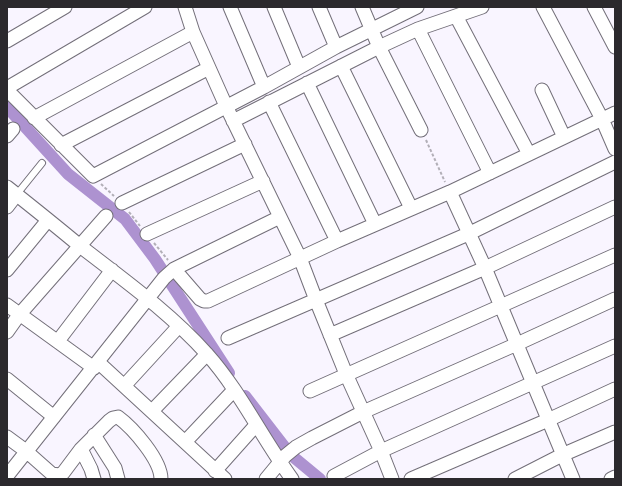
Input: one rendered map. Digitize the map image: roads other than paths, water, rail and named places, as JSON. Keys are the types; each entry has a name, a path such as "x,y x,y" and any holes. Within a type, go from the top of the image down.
{"street":[{"path":"7,41 65,7"},
{"path":"145,7 7,89 93,176 411,8"},
{"path":"184,7 193,32 226,106 300,258 330,336 392,479"},
{"path":"230,7 264,87"},
{"path":"274,7 299,67"},
{"path":"319,7 336,47"},
{"path":"362,7 379,47 421,130"},
{"path":"233,121 379,47 418,29 482,7"},
{"path":"543,7 602,119 615,149"},
{"path":"594,7 610,26 615,47"},
{"path":"456,16 529,154"},
{"path":"418,29 490,173"},
{"path":"34,118 193,32"},
{"path":"341,66 411,208"},
{"path":"61,145 209,68"},
{"path":"307,83 375,224"},
{"path":"542,90 564,137"},
{"path":"269,102 337,241"},
{"path":"169,273 204,301 450,192 615,113"},
{"path":"122,204 245,144"},
{"path":"228,338 468,234 615,162"},
{"path":"147,234 263,181"},
{"path":"7,207 12,191 148,298 179,326 207,354 234,390 280,463 292,479"},
{"path":"450,192 468,234 485,268 573,479"},
{"path":"330,336 485,268 615,207"},
{"path":"7,332 19,315 106,216"},
{"path":"7,476 169,273 280,217"},
{"path":"7,270 48,220"},
{"path":"310,391 615,255"},
{"path":"58,341 112,270"},
{"path":"266,479 285,456 296,447 363,412 517,344 615,298"},
{"path":"7,305 19,315 96,365 124,386 220,475 256,425"},
{"path":"124,386 179,326"},
{"path":"334,476 381,451 615,346"},
{"path":"152,411 207,354"},
{"path":"7,379 54,417"},
{"path":"411,479 548,420 615,389"},
{"path":"184,442 234,390"},
{"path":"7,437 26,451 52,474 58,475 63,473 81,449 94,435 109,421 118,417 153,456 161,471 161,479"},
{"path":"515,479 562,455 615,432"},
{"path":"94,435 115,468 118,479"},
{"path":"81,449 91,469 94,479"},
{"path":"611,479 615,477"}],"lane":[{"path":"12,191 42,163"}],"waterway":[{"path":"7,107 68,174 125,219 155,259 229,373"},
{"path":"245,396 286,449"},
{"path":"291,455 320,479"}]}
